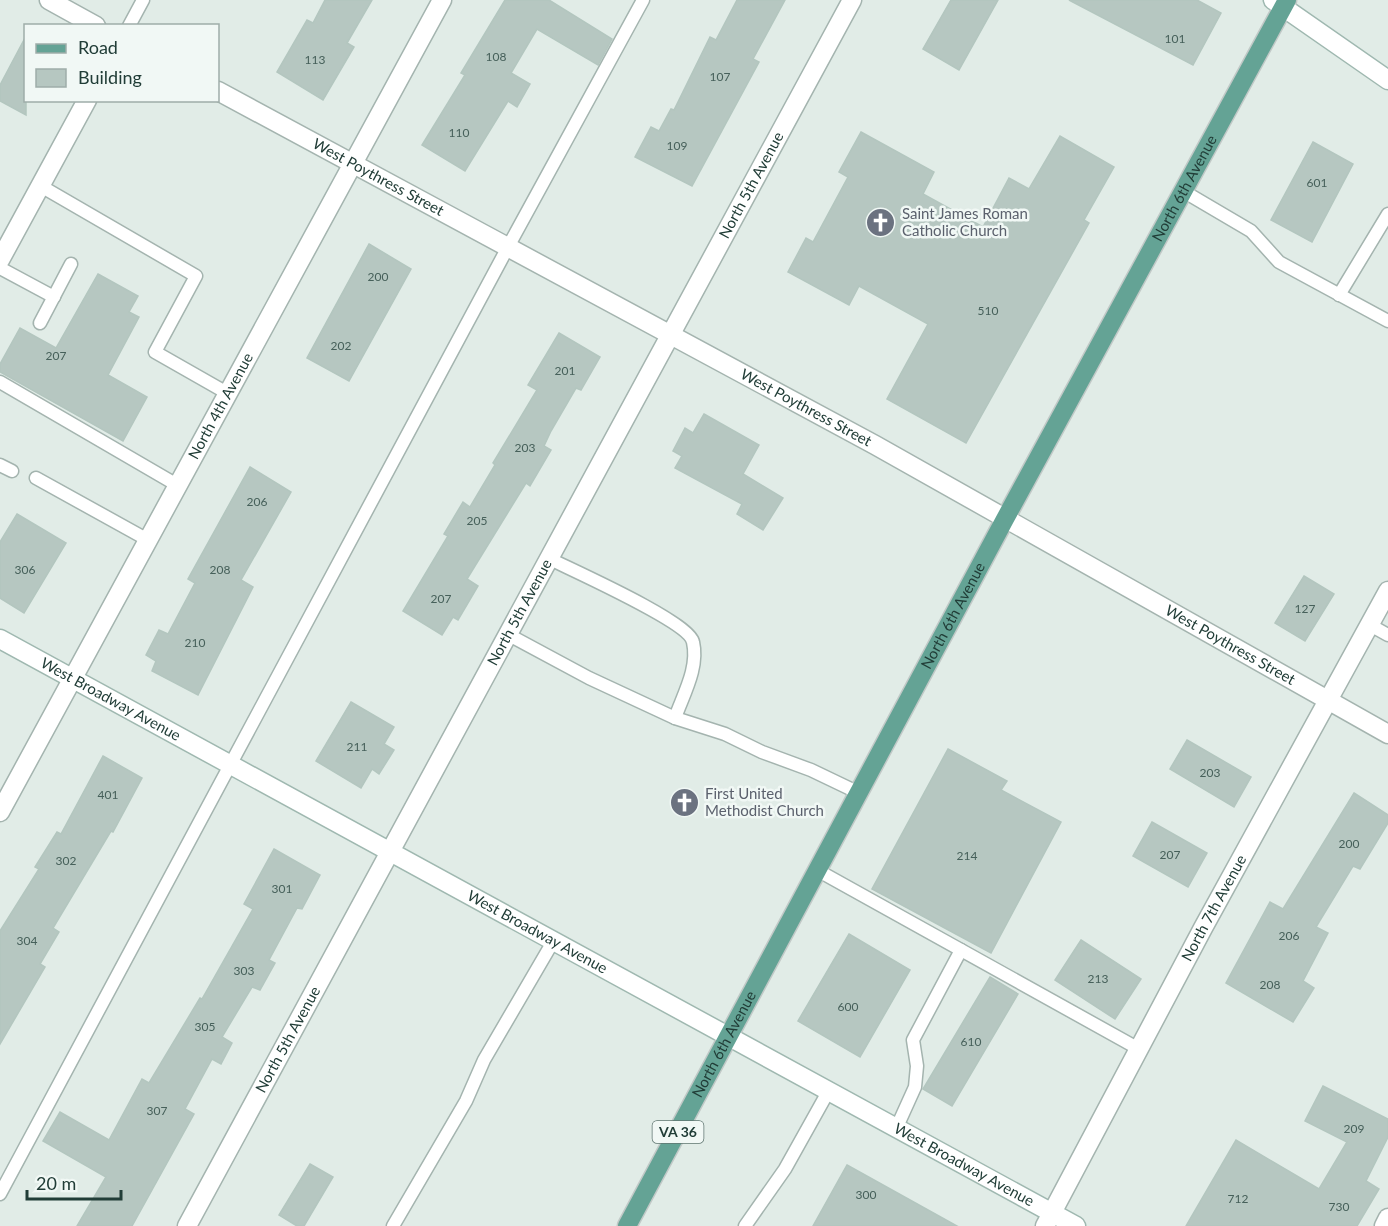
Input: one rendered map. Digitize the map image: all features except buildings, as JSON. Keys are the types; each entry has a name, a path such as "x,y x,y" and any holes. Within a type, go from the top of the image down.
{"main road":[{"name":"North 6th Avenue","path":"627,1226 1005,519 1184,191 1281,2"}],"street":[{"path":"49,0 92,24"},
{"name":"North 4th Avenue","path":"0,812 442,0"},
{"name":"North 5th Avenue","path":"187,1226 852,0"},
{"path":"1281,2 1388,80"},
{"name":"West Poythress Street","path":"219,92 672,335 1388,734"},
{"path":"0,260 86,102"},
{"name":"North 7th Avenue","path":"1049,1220 1139,1049 1388,591"},
{"name":"West Broadway Avenue","path":"0,639 896,1129 1049,1220 1076,1226"},
{"path":"1384,1226 1388,1218"}],"lane":[{"path":"130,24 143,0"},
{"path":"0,1194 508,247 644,0"},
{"path":"39,185 196,276 155,352 227,393"},
{"path":"1184,191 1251,231 1279,262 1388,321"},
{"path":"1339,295 1388,214"},
{"path":"40,323 71,264"},
{"path":"0,268 54,297"},
{"path":"0,382 177,484"},
{"path":"0,465 12,471"},
{"path":"36,478 148,540"},
{"path":"550,559 660,615 689,634 693,641 692,672 675,718"},
{"path":"1370,625 1388,635"},
{"path":"509,635 589,678 675,718 725,734 859,793"},
{"path":"818,870 1139,1049"},
{"path":"393,1226 466,1101 484,1060 554,940"},
{"path":"896,1129 915,1087 917,1066 913,1040 961,950"},
{"path":"745,1226 784,1169 828,1092"}],"place":[{"name":"Saint James Roman Catholic Church","path":"881,223"},
{"name":"First United Methodist Church","path":"684,803"}]}
